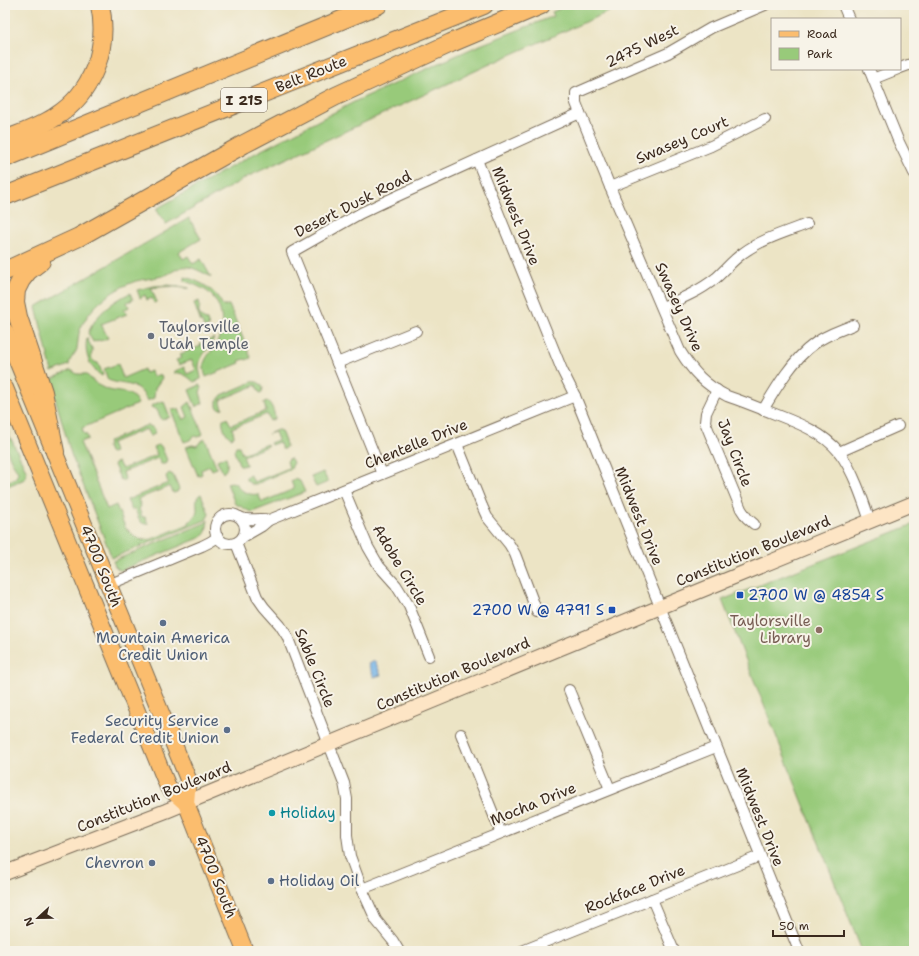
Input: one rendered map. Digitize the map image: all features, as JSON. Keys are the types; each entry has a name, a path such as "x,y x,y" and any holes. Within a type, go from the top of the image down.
{"highway":[{"path":"5,140 56,117 75,101 87,86 95,71 102,47 103,22 100,5"},
{"name":"I 215","path":"5,158 378,5"},
{"name":"Belt Route","path":"5,196 484,5"},
{"path":"55,452 43,392 16,310 15,296 18,285 28,271 79,237 244,144 323,103 418,58 541,5"},
{"path":"5,271 79,237"}],"main road":[{"name":"4700 South","path":"5,331 188,779 186,802 245,951"},
{"name":"4700 South","path":"5,388 168,788 186,802"},
{"name":"Constitution Boulevard","path":"5,873 82,844 330,744 569,644 914,504"}],"street":[{"name":"2475 West","path":"576,93 668,53 711,28 765,5"},
{"path":"843,5 849,18"},
{"path":"901,68 914,63"},
{"path":"869,70 898,140 914,173"},
{"path":"873,79 896,70"},
{"name":"Swasey Drive","path":"576,93 576,103 610,187 680,351 688,364 702,379 727,396 798,423 827,440 839,452 852,475 870,522"},
{"name":"Desert Dusk Road","path":"382,474 292,252 361,213 580,113"},
{"name":"Swasey Court","path":"610,187 711,146 765,119"},
{"name":"Midwest Drive","path":"477,160 562,370 575,396 661,607 799,951"},
{"path":"662,307 692,294 705,286 743,253 753,247 771,238 807,224"},
{"path":"763,410 774,391 802,354 823,338 853,325"},
{"path":"337,363 416,331"},
{"name":"Jay Circle","path":"717,390 706,413 705,422 741,509 747,518 754,524"},
{"name":"Chentelle Drive","path":"239,540 269,520 575,396"},
{"path":"839,452 898,426"},
{"path":"457,444 484,511 509,544 537,612"},
{"name":"Adobe Circle","path":"344,490 368,548 379,566 396,585 409,606 429,656"},
{"name":"Chentelle Drive","path":"218,537 215,526 224,515 232,514 249,520 269,520"},
{"path":"108,585 206,544 218,537 224,542 232,544 239,540 244,533 244,524 240,517"},
{"name":"Sable Circle","path":"239,540 257,597 280,624 287,636 344,783 347,799 347,835 350,856 362,889 376,920 400,951"},
{"path":"569,690 610,789"},
{"path":"461,734 501,833"},
{"name":"Mocha Drive","path":"362,889 716,746"},
{"name":"Rockface Drive","path":"522,951 760,856"},
{"path":"652,898 674,951"}],"green space":[{"path":"568,5 624,5 501,59 247,177 166,224 156,209 252,155 356,101 475,47 554,16 552,12"},
{"path":"189,218 201,239 179,252 183,259 188,256 193,264 201,259 211,277 193,268 182,267 166,275 136,281 118,289 101,301 88,316 79,333 77,349 70,360 69,365 52,372 36,307"},
{"path":"185,277 208,287 220,300 223,306 229,305 251,358 239,361 240,363 206,377 204,365 220,334 222,321 221,314 213,297 203,289 185,281"},
{"path":"167,285 189,288 151,288 157,302 154,303 152,298 147,300 145,295 140,298 137,290 154,286"},
{"path":"130,293 133,300 127,302 129,307 124,310 127,314 101,324 108,338 93,342 88,333 100,314 111,304"},
{"path":"199,301 200,315 207,320 209,326 204,328 194,303"},
{"path":"87,338 93,351 91,355 92,358 98,363 103,375 102,376 94,369 88,360 86,349"},
{"path":"214,338 199,363 201,379 194,382 183,374 173,372 184,367 187,374 196,370 192,360 179,365 176,360 182,358 180,354 201,346 200,344"},
{"path":"118,364 123,378 144,369 145,373 151,371 153,377 160,374 162,378 155,388 154,398 147,401 140,390 135,387 108,380 104,369"},
{"path":"71,370 77,374 86,374 98,385 106,389 129,394 138,404 82,428 88,439 80,442 107,509 116,505 126,529 135,536 144,540 152,539 189,524 196,514 197,500 201,494 209,514 206,520 112,558 71,454 50,380"},
{"path":"252,382 257,382 261,385 263,388 262,392 259,392 256,385 220,400 223,408 220,409 217,407 217,401 222,395"},
{"path":"200,385 202,387 200,392 203,403 196,407 189,390"},
{"path":"163,401 170,417 162,420 157,410 151,407 152,405"},
{"path":"267,401 273,409 275,419 270,421 267,414 232,428 234,437 231,438 227,435 223,427 223,419 227,418 231,425 266,411 264,402"},
{"path":"190,402 203,434 198,437 193,436 190,440 184,442 171,410 179,409 183,420 188,417 184,407"},
{"path":"5,426 27,473 25,479 5,487 5,482 15,479 18,473 7,449 5,440"},
{"path":"145,426 152,427 155,431 154,434 150,436 146,429 111,443 114,452 109,452 107,447 109,441"},
{"path":"277,430 281,431 286,444 284,449 282,449 279,442 271,445 270,443 278,440 275,432 268,434"},
{"path":"205,439 217,468 212,470 210,466 201,470 202,474 198,476 186,447 192,445 197,446"},
{"path":"267,444 268,446 243,456 246,465 241,466 239,464 234,451 236,446 239,446 242,454"},
{"path":"158,445 161,446 167,460 165,464 161,464 158,458 123,472 125,479 123,481 120,479 114,465 115,463 118,462 122,469 157,455 154,447"},
{"path":"226,457 227,466 223,473 217,460"},
{"path":"290,458 293,464 291,469 256,484 251,484 246,480 246,477 250,475 254,482 289,468 287,461"},
{"path":"323,472 328,482 316,487 311,477"},
{"path":"169,473 173,475 179,489 177,492 173,493 170,486 138,499 141,506 139,509 142,517 145,517 148,524 141,522 135,509 132,510 127,500 168,483 166,476"},
{"path":"295,479 300,481 305,492 252,512 235,504 227,483 233,482 247,493 258,494 262,502 294,489 291,481"},
{"path":"208,520 206,532 202,537 121,570 115,566 113,561 205,523"},
{"path":"914,524 914,951 862,951 722,600"}],"water":[{"path":"375,661 381,675 374,677 368,664"}],"place":[{"name":"Taylorsville Utah Temple","path":"151,336"},
{"name":"2700 W @ 4854 S","path":"740,595"},
{"name":"2700 W @ 4791 S","path":"612,610"},
{"name":"Mountain America Credit Union","path":"163,623"},
{"name":"Taylorsville Library","path":"819,630"},
{"name":"Security Service Federal Credit Union","path":"227,730"},
{"name":"Holiday","path":"272,813"},
{"name":"Chevron","path":"152,863"},
{"name":"Holiday Oil","path":"271,881"}]}
